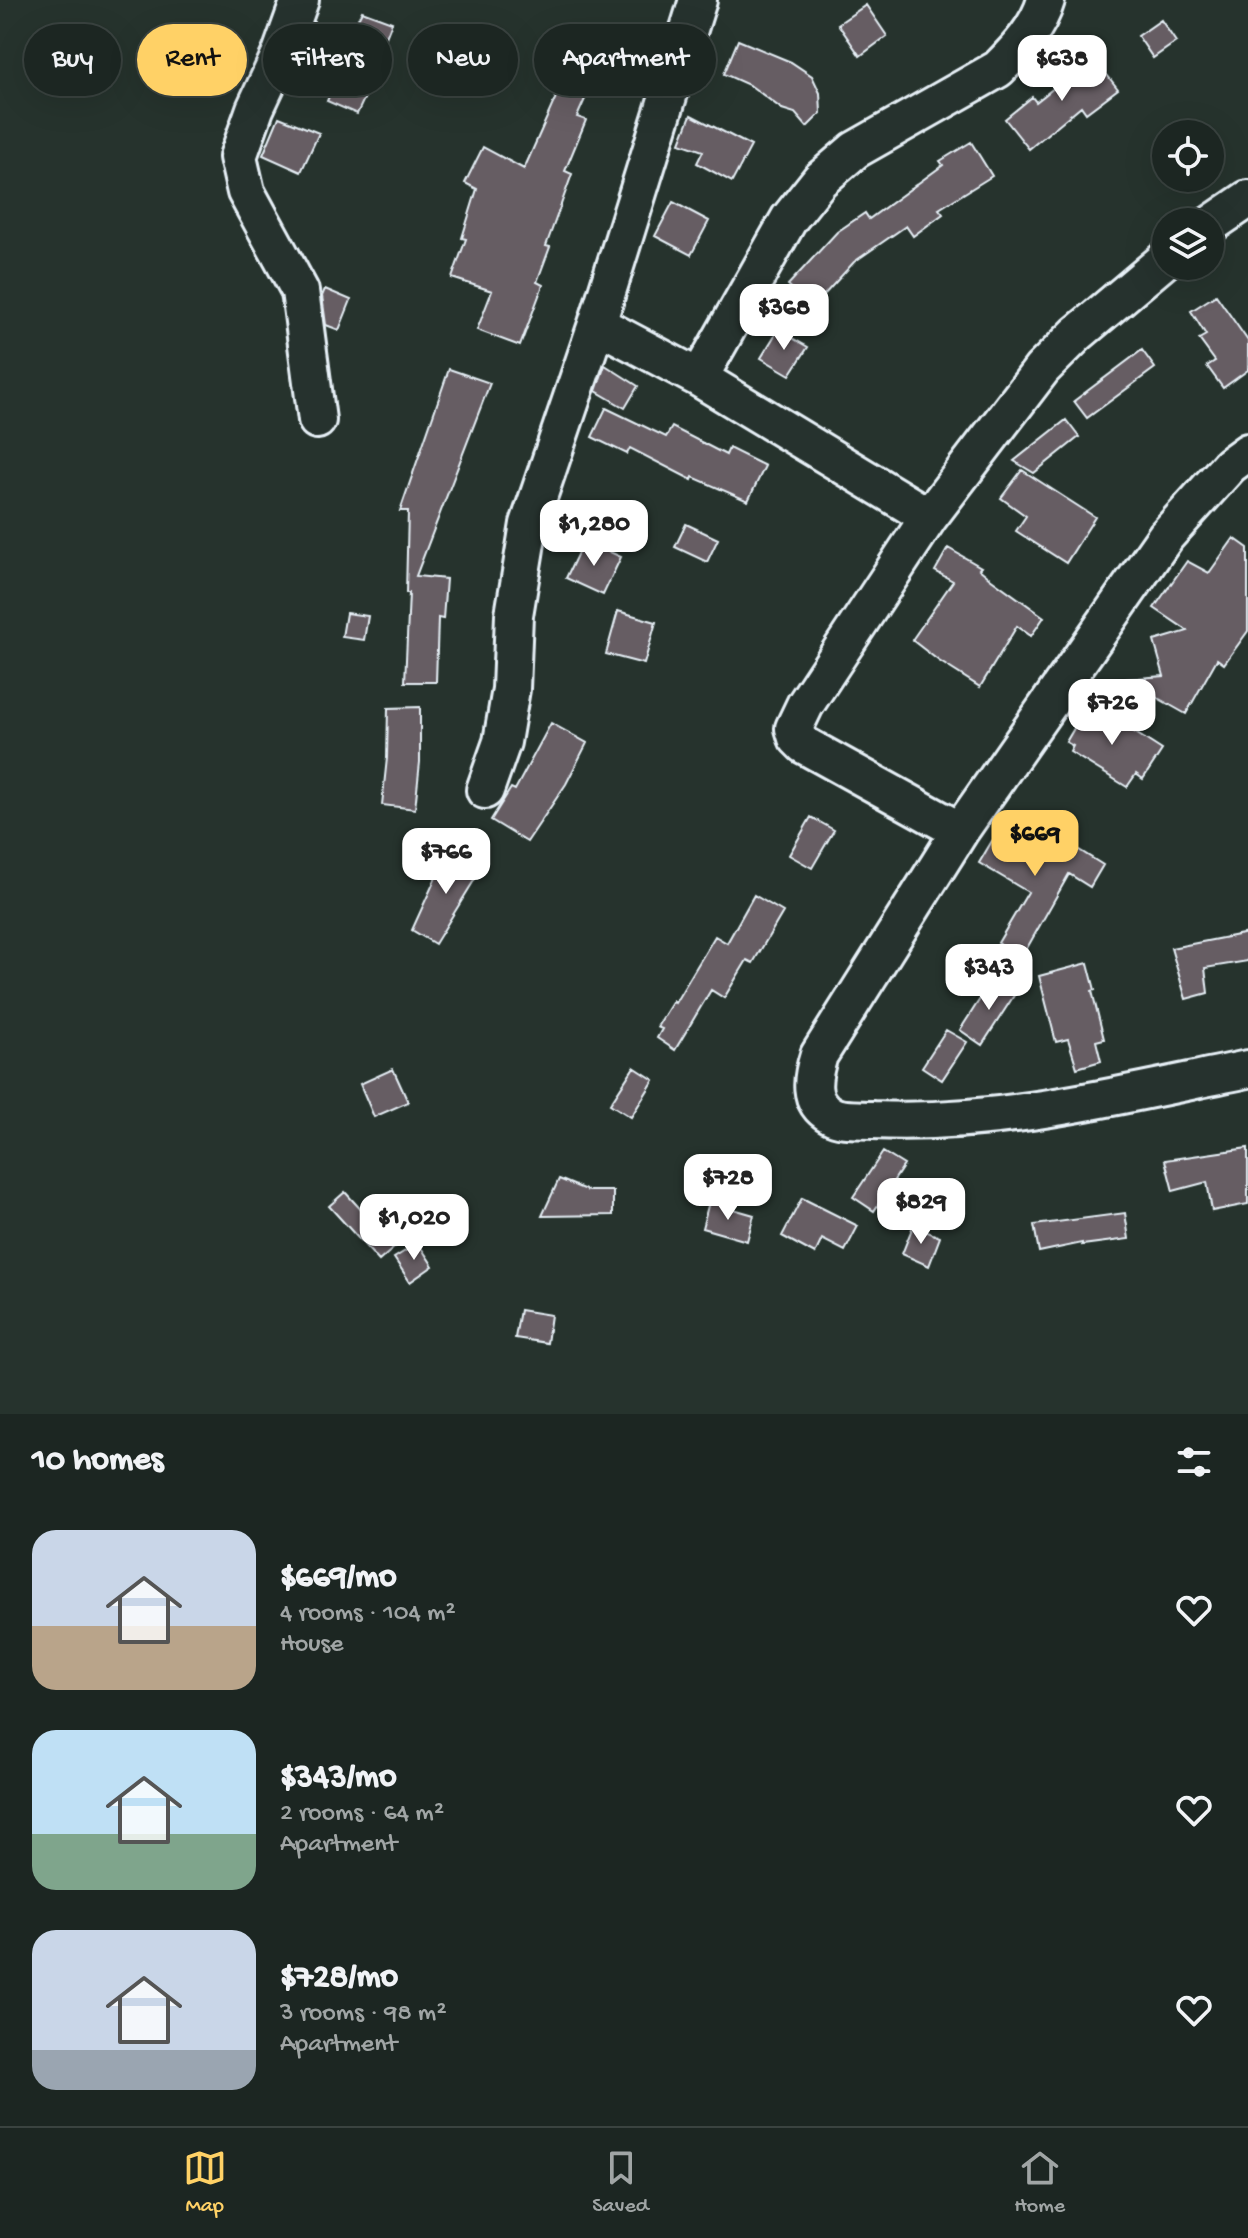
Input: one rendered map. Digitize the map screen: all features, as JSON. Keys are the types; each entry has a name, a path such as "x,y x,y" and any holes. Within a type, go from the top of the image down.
{"street":[{"path":"300,0 238,157 246,192 300,291 317,420"},
{"path":"485,790 502,742 509,702 514,615 529,524 597,324 698,0"},
{"path":"699,378 789,219 820,180 855,150 998,69 1029,35 1046,0"},
{"path":"1224,215 1248,199"},
{"path":"960,831 804,745 797,738 794,728 805,705 929,517 1042,369 1077,334 1152,271"},
{"path":"597,324 699,378 929,517"},
{"path":"1248,452 1230,465 1166,536 960,831 819,1055 813,1075 813,1090 818,1105 832,1117 906,1121 1030,1112 1248,1069"}],"building":[{"path":"866,5 887,36 860,56 838,24"},
{"path":"362,11 392,22 391,24 355,24"},
{"path":"1161,20 1176,42 1153,58 1138,36"},
{"path":"738,40 791,62 812,76 820,93 821,113 807,127 795,113 782,109 751,86 724,74"},
{"path":"1093,57 1118,89 1086,113 1081,106 1029,149 1005,119 1032,97 1036,102"},
{"path":"329,96 365,96 357,114 327,101"},
{"path":"556,96 586,96 577,117 586,120 565,171 572,174 546,246 550,247 537,282 543,285 520,346 477,330 492,291 452,278 466,239 462,238 477,189 465,183 483,147 524,169"},
{"path":"691,115 751,146 732,182 697,163 703,151 680,143"},
{"path":"279,117 319,133 301,172 263,155"},
{"path":"971,142 992,176 939,209 943,214 913,236 906,226 854,262 813,307 788,285 837,232 865,213 869,219 943,165 940,161"},
{"path":"673,202 709,221 691,255 655,236"},
{"path":"325,289 351,300 339,330 326,325 322,296"},
{"path":"1216,295 1248,341 1248,370 1223,388 1207,366 1215,361 1199,339 1206,335 1191,311"},
{"path":"778,330 808,347 790,375 761,358"},
{"path":"1142,350 1155,368 1087,418 1074,401"},
{"path":"605,365 638,386 625,408 596,391"},
{"path":"449,369 490,383 416,576 446,579 443,619 438,618 436,682 405,682 409,593 406,593 408,511 400,511"},
{"path":"606,408 666,437 672,427 726,455 729,448 765,466 748,501 693,477 692,480 630,448 627,454 592,437"},
{"path":"1066,420 1079,437 1034,473 1014,461"},
{"path":"1022,470 1095,517 1066,563 1016,531 1026,516 1001,498"},
{"path":"686,524 718,539 707,562 675,547"},
{"path":"1234,538 1248,548 1248,631 1224,664 1217,659 1186,714 1124,679 1164,676 1154,641 1188,631 1154,608 1187,561 1209,573"},
{"path":"584,540 621,557 603,595 566,578"},
{"path":"948,548 981,567 979,569 990,578 1044,617 1031,636 1017,626 980,687 912,640 953,581 935,571"},
{"path":"618,611 656,622 644,664 606,654"},
{"path":"346,613 368,616 364,640 342,637"},
{"path":"1089,703 1162,750 1143,779 1136,774 1127,787 1070,752 1073,746 1066,742"},
{"path":"420,707 420,762 415,809 382,805 388,708"},
{"path":"551,723 587,743 566,784 527,842 491,820 511,788 515,790"},
{"path":"811,817 834,830 812,868 789,855"},
{"path":"1014,822 1058,848 1063,840 1103,865 1090,887 1069,874 1022,957 998,943 1028,892 979,863 992,841 1000,846"},
{"path":"448,851 483,866 435,944 412,930"},
{"path":"754,895 783,912 753,963 747,960 724,998 711,990 675,1050 657,1038 662,1029 657,1027 715,936 727,943"},
{"path":"1248,933 1248,961 1205,968 1208,993 1186,999 1171,948"},
{"path":"1088,963 1104,1039 1096,1041 1101,1061 1077,1068 1068,1039 1056,1042 1039,976"},
{"path":"1024,980 982,1045 960,1030 985,991"},
{"path":"946,1030 967,1042 942,1080 922,1067"},
{"path":"634,1067 654,1080 631,1117 610,1104"},
{"path":"393,1069 408,1102 374,1117 360,1084"},
{"path":"1248,1148 1248,1204 1212,1211 1207,1182 1173,1191 1165,1160"},
{"path":"883,1152 904,1165 874,1211 853,1197"},
{"path":"559,1179 588,1191 613,1191 613,1215 542,1216"},
{"path":"345,1192 395,1247 379,1261 329,1206"},
{"path":"802,1198 858,1226 845,1251 822,1239 815,1254 782,1236"},
{"path":"709,1202 754,1215 747,1241 702,1228"},
{"path":"1125,1213 1129,1239 1082,1243 1039,1252 1034,1225"},
{"path":"913,1226 940,1237 929,1266 902,1254"},
{"path":"418,1243 433,1266 410,1282 394,1258"},
{"path":"520,1310 551,1315 547,1343 515,1338"}]}
